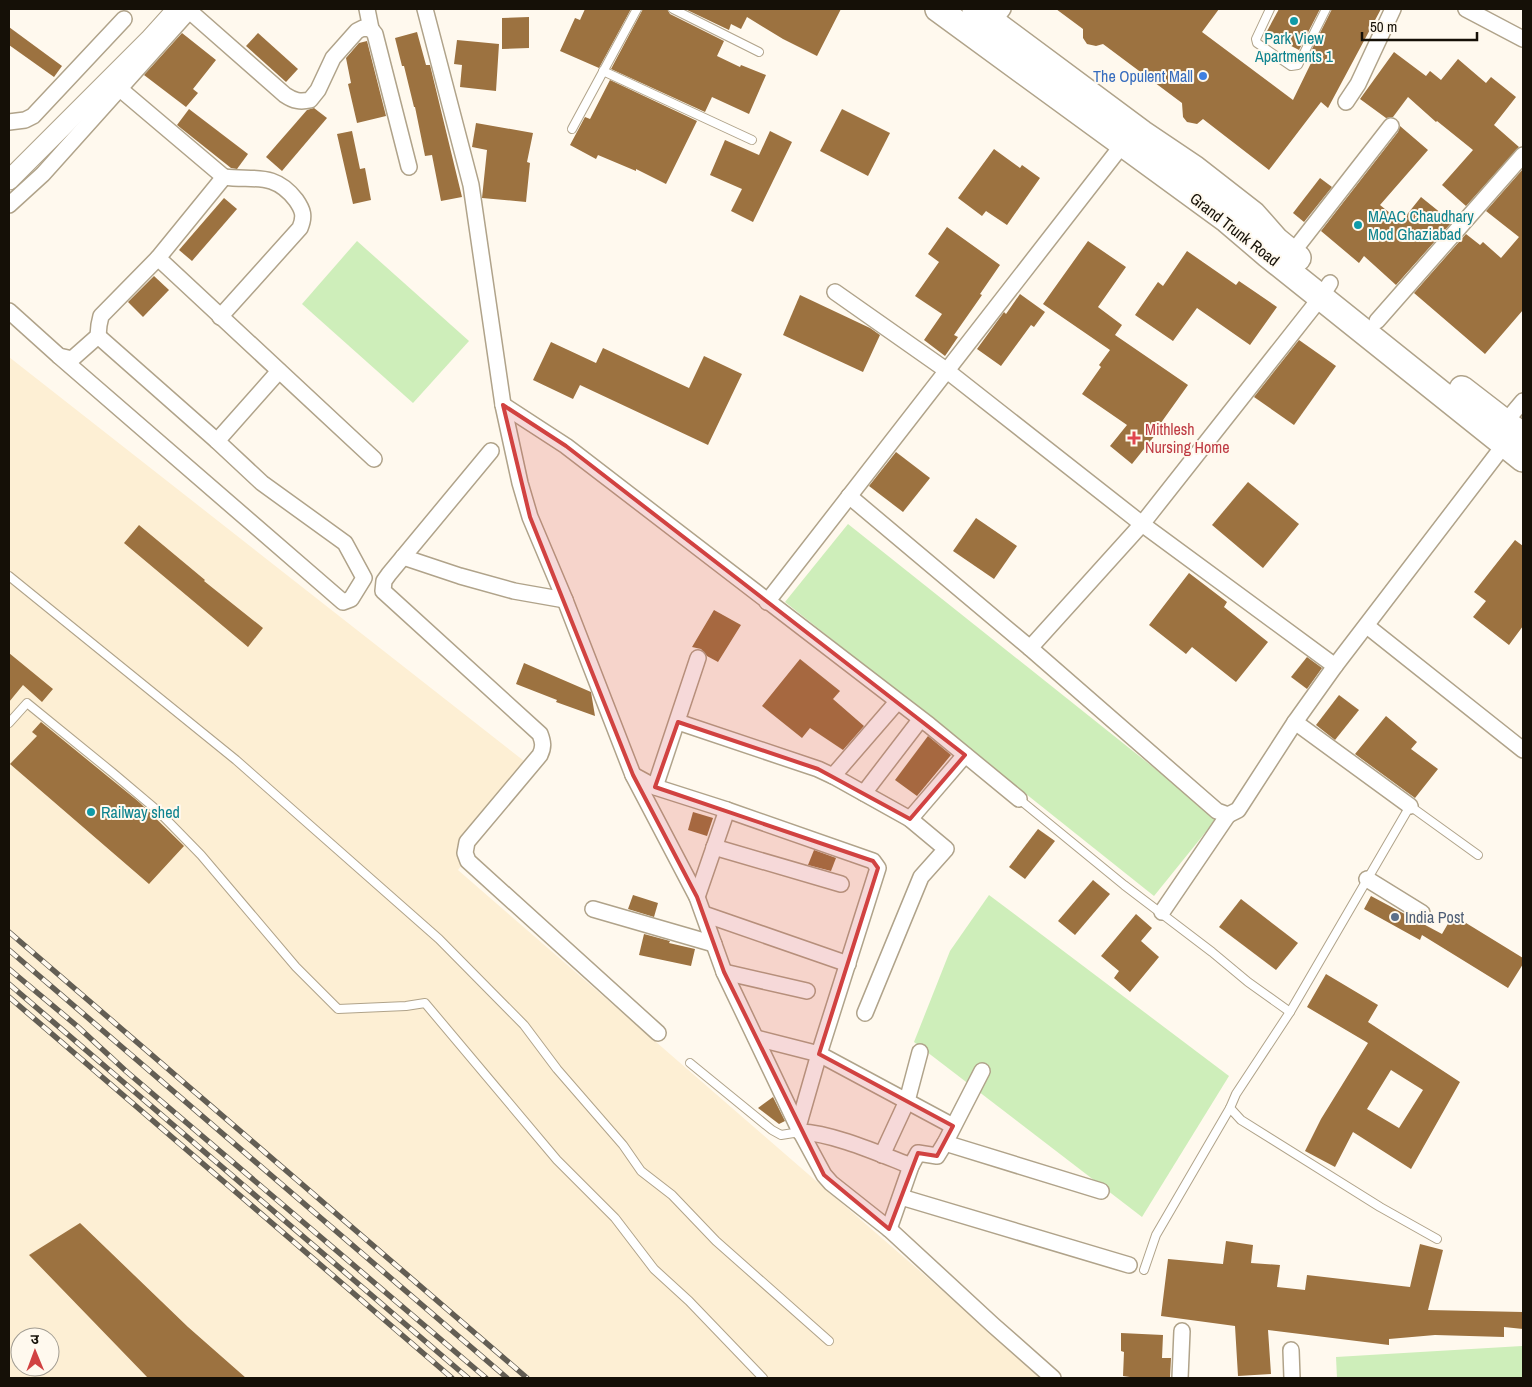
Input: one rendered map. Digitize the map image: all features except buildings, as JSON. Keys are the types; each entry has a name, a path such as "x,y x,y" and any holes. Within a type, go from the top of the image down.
{"highway":[{"name":"Grand Trunk Road","path":"938,9 1133,138 1194,168 1253,214 1325,290 1377,321 1510,440"},
{"name":"Grand Trunk Road","path":"991,13 1228,220 1325,290 1510,440"}],"street":[{"path":"367,9 409,166"},
{"path":"425,9 471,184 503,405 520,483 530,517 565,600 633,775 697,897 724,972 799,1130 824,1175 831,1183 889,1229 1053,1378"},
{"path":"1346,102 1358,84 1393,9"},
{"path":"1466,9 1523,39"},
{"path":"188,11 285,95 293,100 302,101 310,100 318,90 333,58 357,31 363,28 371,29"},
{"path":"9,206 43,174 188,11"},
{"path":"9,180 149,40 188,11"},
{"path":"9,122 25,120 33,116 124,19"},
{"path":"120,89 224,177 266,179 281,185 293,196 304,213 304,220 300,228 220,317"},
{"path":"1292,253 1391,126"},
{"path":"767,602 946,370 1133,138"},
{"path":"1377,321 1523,155"},
{"path":"59,356 72,359 98,336 102,316 158,258 224,177"},
{"path":"158,258 374,459"},
{"path":"1030,648 1142,524 1325,290"},
{"path":"835,292 946,370 1142,524 1335,666"},
{"path":"9,311 343,602 351,600 364,578 346,543 262,483 98,336"},
{"path":"217,441 280,371"},
{"path":"1162,912 1228,815 1238,810 1335,666 1510,440 1523,400"},
{"path":"503,405 566,446 866,677 1020,799"},
{"path":"491,451 384,581 383,591 540,734 543,742 543,749 540,755 467,842 465,853 468,861 658,1033"},
{"path":"849,496 1030,648 1217,811 1228,815"},
{"path":"403,557 514,591 565,600"},
{"path":"1367,626 1523,750"},
{"path":"655,787 698,658"},
{"path":"833,776 897,702"},
{"path":"864,793 920,720"},
{"path":"678,722 818,769 833,776 910,819 946,849 921,877 865,1013"},
{"path":"1296,722 1410,806"},
{"path":"910,819 965,755"},
{"path":"633,775 655,787 873,861 878,868 819,1054 799,1130"},
{"path":"697,897 727,810"},
{"path":"714,848 841,884"},
{"path":"1367,879 1422,913"},
{"path":"593,909 714,944"},
{"path":"704,914 848,964"},
{"path":"724,972 807,991"},
{"path":"756,1038 819,1054 953,1126"},
{"path":"882,1155 906,1101 920,1052"},
{"path":"889,1229 918,1153 937,1156 982,1072"},
{"path":"799,1130 812,1132 912,1166"},
{"path":"945,1143 1101,1191"},
{"path":"901,1197 1129,1265"},
{"path":"1180,1378 1182,1331"},
{"path":"1291,1350 1292,1378"}],"lane":[{"path":"572,129 637,9"},
{"path":"673,9 759,52"},
{"path":"1270,9 1256,39 1257,43 1291,66 1298,64 1326,9"},
{"path":"603,71 752,140"},
{"path":"9,576 236,760 439,938 524,1024 557,1069 622,1145 641,1171 672,1195 716,1241 830,1342"},
{"path":"9,723 27,703 158,811 201,855 296,967 338,1010 425,1003 557,1160 615,1218 654,1269 689,1301 763,1378"},
{"path":"1020,799 1124,885 1162,912 1248,982 1290,1012"},
{"path":"1144,1270 1156,1235 1230,1108 1236,1094 1290,1012 1410,806 1478,855"},
{"path":"690,1063 772,1130 781,1135 799,1130"},
{"path":"1230,1108 1241,1120 1380,1207 1437,1239"}],"highlighted area":[{"path":"503,405 566,446 965,755 910,819 818,769 678,722 655,787 873,861 878,868 819,1054 953,1126 937,1156 918,1153 889,1229 824,1175 724,972 697,897 633,775 530,517"}],"shaded area":[{"path":"9,357 533,768 458,870 1043,1378 9,1378"}],"green space":[{"path":"357,241 469,341 413,403 302,304"},
{"path":"848,524 1217,818 1154,896 785,602"},
{"path":"989,895 1229,1076 1142,1217 914,1042 950,951"},
{"path":"1522,1346 1523,1378 1337,1378 1336,1357"}],"railway":[{"path":"9,932 527,1378"},
{"path":"9,950 507,1378"},
{"path":"9,969 486,1378"},
{"path":"9,984 468,1378"},
{"path":"9,997 452,1378"}],"place":[{"name":"Park View Apartments 1","path":"1294,21"},
{"name":"The Opulent Mall","path":"1203,76"},
{"name":"MAAC Chaudhary Mod Ghaziabad","path":"1358,225"},
{"name":"Mithlesh Nursing Home","path":"1134,438"},
{"name":"Railway shed","path":"91,812"},
{"name":"India Post","path":"1395,917"}]}
